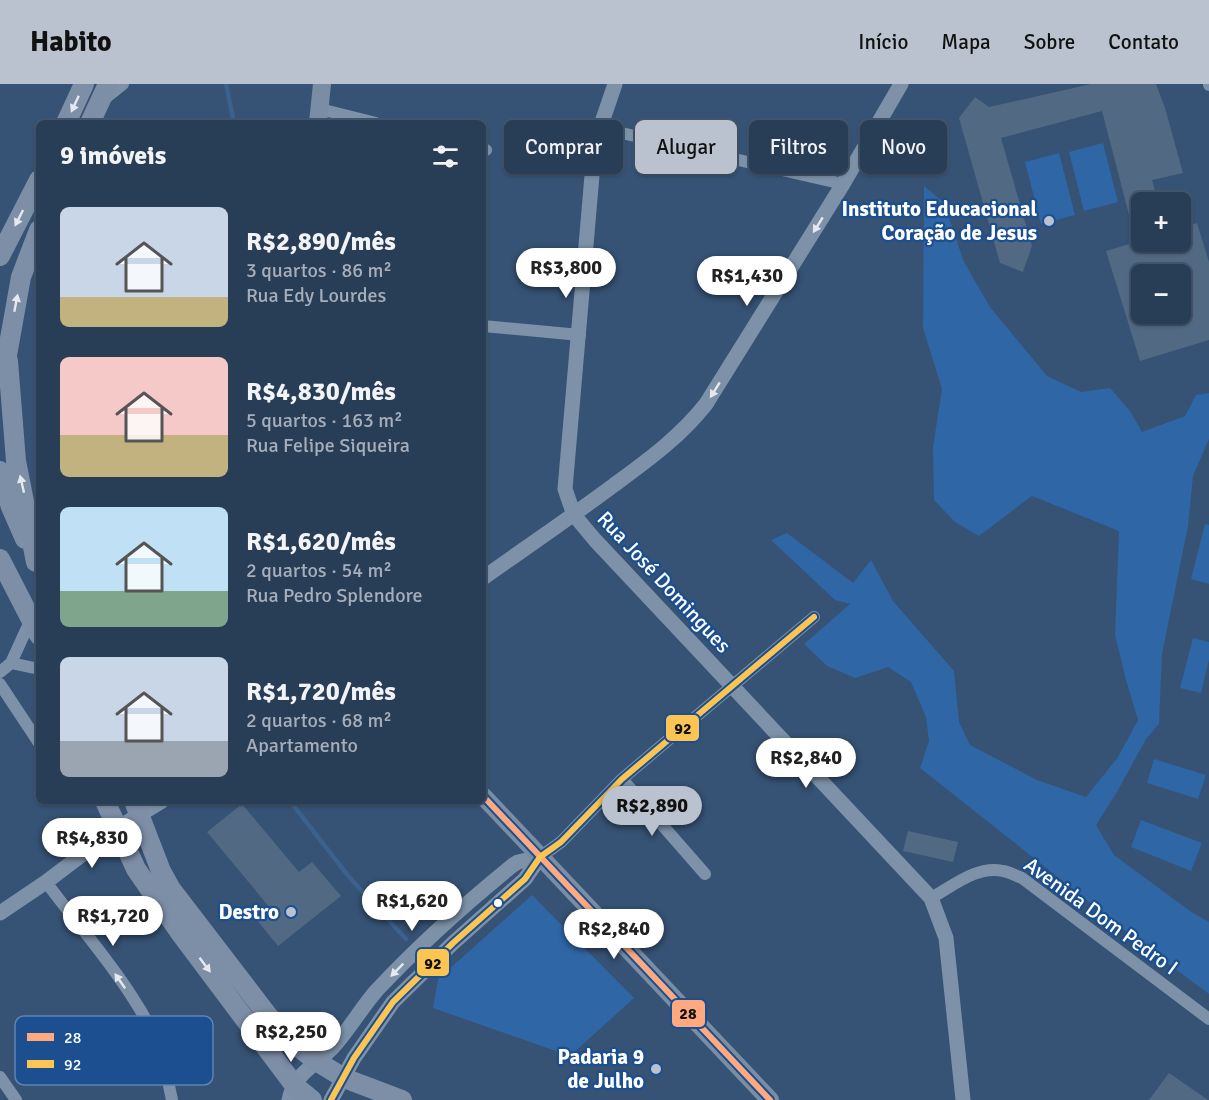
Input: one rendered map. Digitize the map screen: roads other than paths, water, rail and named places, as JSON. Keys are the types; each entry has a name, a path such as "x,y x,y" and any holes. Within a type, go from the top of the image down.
{"main road":[{"path":"67,120 84,84"},
{"path":"92,120 108,84"},
{"path":"319,116 322,84"},
{"path":"0,256 36,186"},
{"path":"0,386 8,361 21,277 36,238"},
{"path":"8,361 16,461 36,555"},
{"path":"0,395 4,403 5,417 0,433"},
{"path":"0,471 11,507 36,561"},
{"path":"0,559 35,627"},
{"path":"486,799 770,1100"},
{"path":"106,804 136,869 181,934 292,1093 312,1100"},
{"path":"137,808 161,871 171,889 269,1017 297,1046 344,1078 402,1100"}],"street":[{"path":"100,103 123,84"},
{"name":"Rua José Domingues","path":"603,120 615,84"},
{"path":"486,576 574,515 668,445 688,426 706,404 843,184 901,84"},
{"path":"319,116 352,120"},
{"path":"623,133 843,184"},
{"name":"Rua José Domingues","path":"592,174 580,335 566,466 565,489 574,515 594,540 932,898 946,938 963,1100"},
{"path":"486,326 580,335"},
{"path":"331,1100 354,1058 393,1002 453,943 525,879 540,857 561,842 622,779 814,617"},
{"path":"0,672 11,663 35,627"},
{"path":"11,663 36,668"},
{"path":"0,684 36,738"},
{"path":"622,779 705,874"},
{"path":"0,913 46,882 116,829 137,808"},
{"path":"292,1093 316,1060 335,1046 376,992 460,908 518,862 540,857"},
{"name":"Avenida Dom Pedro I","path":"932,898 972,875 989,870 1004,871 1022,878 1209,1019"},
{"path":"46,882 123,984 143,1016"},
{"path":"0,1077 16,1100"},
{"path":"169,1085 172,1100"}],"waterway":[{"path":"226,84 233,120"},
{"path":"292,804 349,877 406,939"}],"place":[{"name":"Instituto Educacional Coração de Jesus","path":"1049,221"},
{"name":"Destro","path":"291,912"},
{"name":"Padaria 9 de Julho","path":"656,1069"}]}
